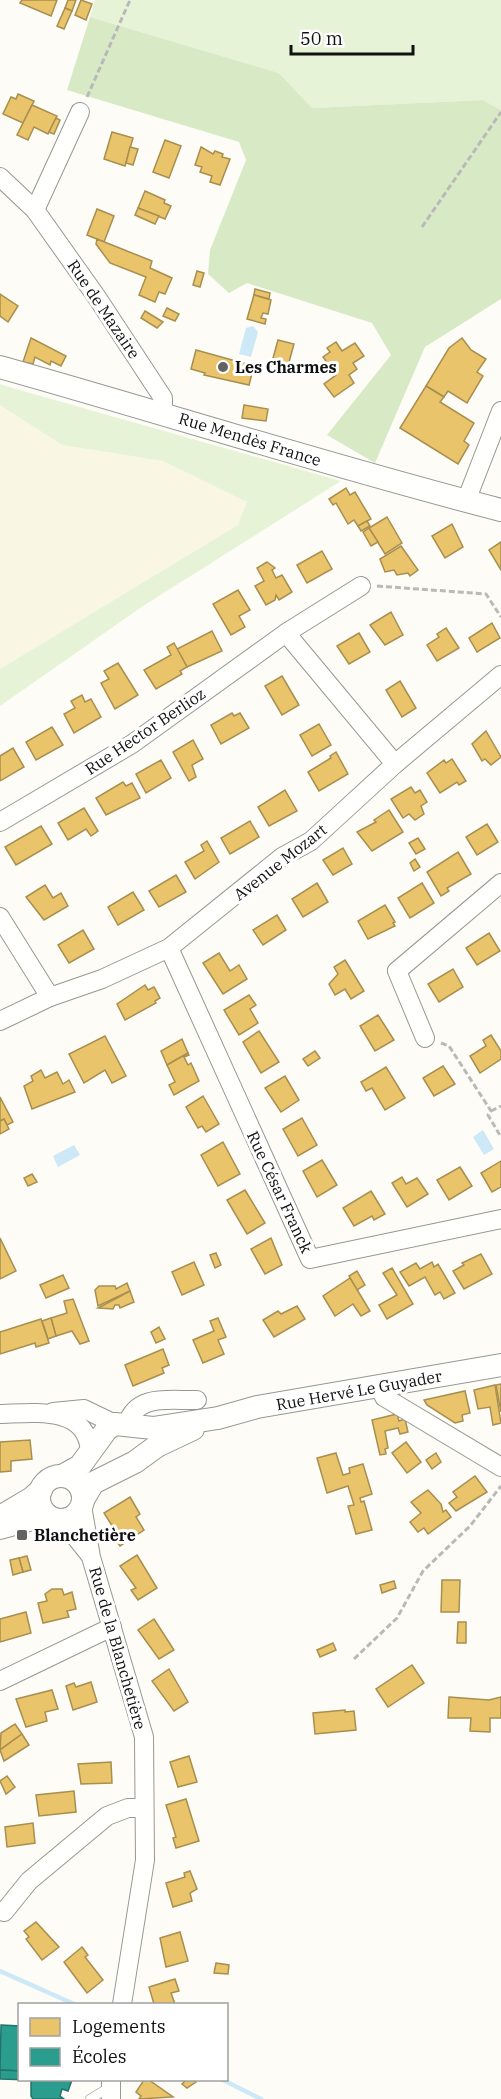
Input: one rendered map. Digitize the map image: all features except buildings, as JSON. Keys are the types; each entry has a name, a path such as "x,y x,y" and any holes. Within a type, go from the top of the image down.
{"street":[{"path":"35,210 80,112"},
{"name":"Rue de Mazaire","path":"0,177 35,210 148,374 163,398 163,413"},
{"name":"Rue Mendès France","path":"0,367 163,413 248,440 501,510"},
{"path":"466,501 501,411"},
{"name":"Rue Hector Berlioz","path":"0,822 132,744 286,633 362,586"},
{"path":"286,633 395,764"},
{"name":"Avenue Mozart","path":"0,1021 50,997 102,979 169,948 282,857 311,841 395,764 501,675"},
{"path":"425,1038 398,971 501,883"},
{"path":"0,917 50,997"},
{"name":"Rue César Franck","path":"169,948 310,1259 501,1219"},
{"name":"Rue Hervé Le Guyader","path":"125,1425 153,1428 218,1418 257,1407 501,1365"},
{"path":"380,1387 384,1397 501,1467"},
{"path":"125,1425 132,1411 143,1403 197,1400"},
{"path":"0,1414 48,1413 84,1409 125,1425 143,1444 139,1458"},
{"path":"48,1413 69,1418 81,1426 88,1437 90,1452"},
{"name":"Rue Hervé Le Guyader","path":"82,1503 93,1483 157,1446 218,1418"},
{"path":"0,1517 32,1498 50,1480 80,1467 106,1429 125,1425"},
{"path":"0,1528 77,1513 82,1503 80,1486 75,1481 62,1476"},
{"path":"41,1490 40,1501 91,1557"},
{"name":"Rue de la Blanchetière","path":"82,1503 91,1557 144,1737 145,1860 122,2003"},
{"path":"0,1681 112,1627"},
{"path":"4,1912 29,1881 107,1816 128,1809 144,1808"}],"lane":[{"path":"90,2099 111,2088"}],"path":[{"path":"80,112 130,0"},
{"path":"422,226 501,112"},
{"path":"362,586 486,594 501,617"},
{"path":"425,1038 449,1046 491,1111"},
{"path":"501,1106 488,1115 501,1137"},
{"path":"354,1659 397,1618 423,1571 470,1526 501,1486"}],"shaded area":[{"path":"0,405 62,445 163,461 248,502 238,525 0,669"}],"green space":[{"path":"95,0 501,0 501,110 483,100 312,108 279,73 90,17"},
{"path":"90,17 279,73 312,108 483,100 501,110 501,299 425,347 375,463 327,435 391,355 372,323 247,283 229,293 208,274 210,250 246,160 239,142 67,90"},
{"path":"0,384 341,481 143,606 0,706 0,669 238,525 247,502 163,461 62,445 0,405"}],"water":[{"path":"253,326 258,332 251,357 239,354 246,328"},
{"path":"483,1130 494,1149 484,1155 473,1137"},
{"path":"74,1145 80,1155 58,1167 53,1156"}],"waterway":[{"path":"0,1971 72,2003"},
{"path":"225,2081 261,2099"}],"place":[{"name":"Les Charmes","path":"223,367"},
{"name":"Blanchetière","path":"22,1535"}]}
